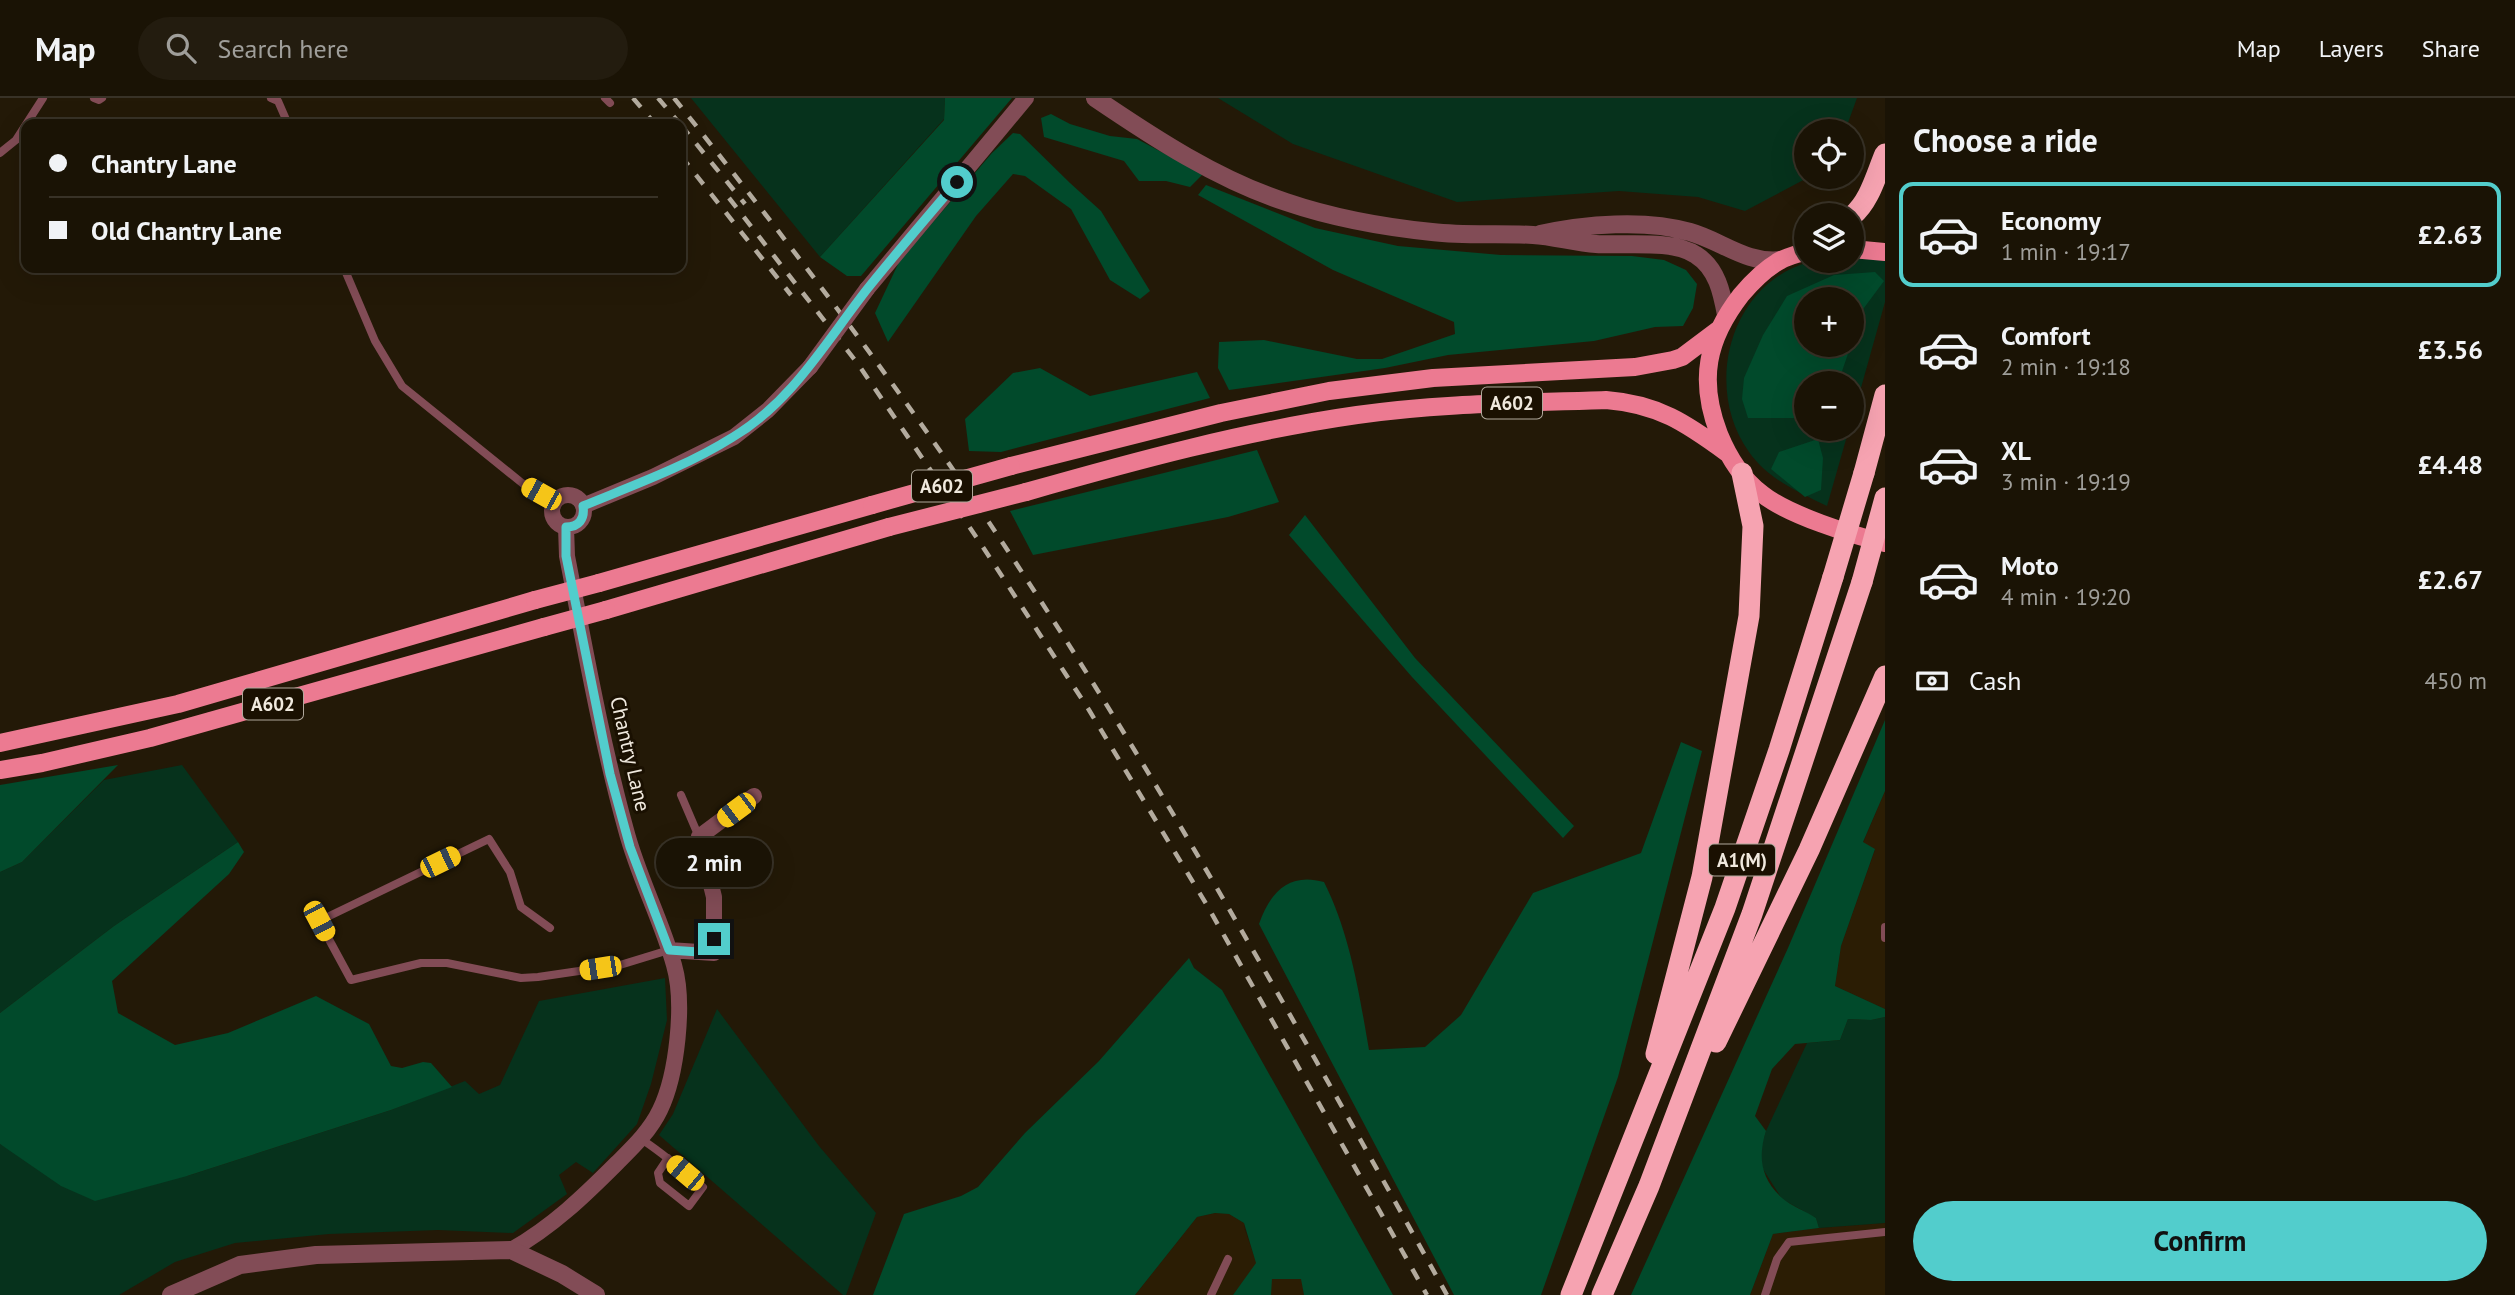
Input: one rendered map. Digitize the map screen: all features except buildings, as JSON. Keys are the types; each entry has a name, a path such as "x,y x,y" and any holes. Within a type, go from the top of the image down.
{"highway":[{"path":"1864,203 1885,154"},
{"name":"A1(M)","path":"1571,1295 1725,908 1779,750 1885,396"},
{"path":"1635,1137 1702,877 1749,616 1753,526 1742,473"},
{"name":"A1(M)","path":"1602,1295 1680,1105 1752,914 1862,582 1885,498"},
{"path":"1680,1105 1735,1006 1809,850 1885,676"}],"main road":[{"path":"1864,250 1885,252"},
{"path":"1794,255 1781,260 1747,288 1722,322 1708,362 1715,423 1727,453 1762,494 1784,508 1856,536 1885,543"},
{"name":"A602","path":"0,743 177,704 1012,466 1221,413 1329,391 1433,378 1634,367 1660,363 1682,357 1722,322"},
{"name":"A602","path":"0,770 150,738 544,628 888,527 1127,463 1284,427 1427,407 1606,400 1633,402 1660,412 1689,426 1727,453"}],"street":[{"path":"583,506 653,477 734,437 768,410 810,367 867,289 1026,98"},
{"path":"1095,98 1200,163 1294,205 1386,226 1434,232 1537,235 1573,243 1667,247 1696,255 1717,280 1722,322"},
{"path":"1537,235 1574,226 1665,227 1714,241 1751,259 1781,260"},
{"path":"563,496 573,496 583,506 581,522 566,527 554,518 552,512 555,502 563,496"},
{"name":"Chantry Lane","path":"511,1251 538,1235 588,1194 641,1139 660,1110 671,1074 679,1021 675,968 630,847 610,774 566,556 566,527"},
{"path":"669,950 714,953 714,897 699,837 754,796"},
{"path":"171,1295 240,1265 316,1255 511,1251 562,1274 596,1295"}],"lane":[{"path":"30,119 43,98"},
{"path":"94,98 102,98"},
{"path":"271,98 278,101 286,119"},
{"path":"0,153 21,132"},
{"path":"346,273 374,341 402,386 522,483 555,502"},
{"path":"681,795 699,837"},
{"path":"550,928 521,907 510,872 489,839 319,921 351,980 421,963 447,963 521,978 538,977 620,965 669,950"},
{"path":"1885,927 1885,938"},
{"path":"641,1139 668,1158 703,1187 689,1206 660,1183 658,1173 668,1158"},
{"path":"1765,1295 1777,1259 1789,1242 1885,1232"},
{"path":"1211,1295 1228,1259"}],"shaded area":[{"path":"1885,791 1885,1009 1835,986 1841,946 1875,850 1863,843"},
{"path":"1216,1213 1229,1214 1244,1223 1257,1264 1233,1295 1135,1295 1197,1217"},
{"path":"1885,1223 1885,1295 1750,1295 1773,1234"},
{"path":"1271,1279 1302,1279 1304,1295 1271,1295"}],"green space":[{"path":"691,98 945,98 944,119 820,257"},
{"path":"945,98 1012,98 861,276 847,276 820,257 944,120"},
{"path":"1218,98 1857,98 1849,119 1794,119 1794,185 1745,211 1698,197 1619,191 1457,202 1293,144"},
{"path":"1051,114 1070,124 1110,136 1137,139 1203,174 1190,187 1166,181 1139,181 1124,161 1044,137 1041,118"},
{"path":"1013,133 1020,134 1101,211 1150,291 1140,299 1110,280 1071,209 1025,176 1013,174 976,216 888,342 875,313 899,262 992,153"},
{"path":"1206,185 1315,228 1398,246 1501,255 1632,256 1664,260 1686,270 1697,284 1693,308 1683,326 1655,327 1594,341 1448,355 1385,368 1229,390 1218,368 1219,342 1264,340 1357,359 1382,359 1455,334 1454,322 1333,270 1198,195"},
{"path":"1864,257 1885,260 1885,302 1864,377 1864,371 1794,371 1794,441 1846,441 1827,506 1795,490 1765,470 1749,452 1735,426 1728,398 1727,370 1732,341 1743,315 1759,292 1782,274 1794,269 1794,273 1864,273"},
{"path":"1875,272 1884,281 1864,308 1864,287 1807,287 1834,275"},
{"path":"1794,293 1794,357 1847,357 1842,371 1794,371 1794,418 1748,418 1742,399 1744,378 1763,335 1787,296"},
{"path":"1040,368 1090,396 1197,372 1210,398 1001,452 969,451 965,419 1013,373"},
{"path":"1819,441 1823,458 1821,490 1805,497 1771,469 1779,452"},
{"path":"1257,450 1279,502 1228,517 1033,555 1010,511"},
{"path":"1305,515 1415,658 1574,826 1563,838 1412,677 1289,535"},
{"path":"1885,720 1885,791 1863,842 1875,849 1841,946 1835,986 1885,1009 1885,1017 1871,1020 1848,1019 1840,1040 1795,1044 1772,1069 1755,1116 1766,1131 1762,1158 1769,1183 1786,1201 1816,1218 1819,1228 1773,1234 1750,1295 1631,1295 1788,948"},
{"path":"1681,742 1702,751 1618,1077 1541,1295 1454,1295 1259,924 1269,903 1282,887 1301,880 1324,882 1347,943 1369,1050 1425,1047 1461,1015 1533,893 1641,853"},
{"path":"118,765 22,862 0,872 0,785"},
{"path":"182,765 238,842 114,926 0,1013 0,872 22,862 104,780"},
{"path":"238,842 244,852 229,874 112,981 118,1013 175,1045 228,1033 316,996 369,1024 391,1066 402,1068 423,1062 431,1063 452,1087 391,1110 187,1176 95,1201 61,1186 0,1144 0,1013 114,926"},
{"path":"1189,958 1194,968 1222,990 1393,1295 1304,1295 1301,1279 1272,1279 1271,1295 1233,1295 1256,1263 1244,1223 1229,1214 1215,1213 1197,1217 1135,1295 873,1295 904,1214 961,1196 978,1187 1025,1133 1099,1061"},
{"path":"665,978 667,1020 651,1084 637,1124 593,1173 576,1162 559,1175 567,1194 513,1233 438,1230 329,1234 235,1243 175,1262 119,1295 0,1295 0,1144 9,1149 187,1176 391,1110 465,1081 479,1094 500,1085 539,1001"},
{"path":"717,1009 819,1146 876,1213 846,1295 659,1135 673,1114"},
{"path":"1885,1017 1885,1223 1819,1228 1816,1218 1782,1199 1761,1166 1760,1150 1766,1131 1807,1043 1840,1040 1848,1019 1871,1020"}],"railway":[{"path":"633,98 651,119"},
{"path":"658,98 676,119"},
{"path":"674,98 881,368 960,479 1058,628 1117,721 1230,911 1447,1295"},
{"path":"686,131 745,204"},
{"path":"686,162 791,295"},
{"path":"729,198 858,364 981,544 1089,710 1208,907 1427,1295"}],"route":[{"path":"714,939 714,953 669,950 630,847 610,774 566,556 566,527 581,522 583,506 653,477 734,437 768,410 810,367 867,289 957,182"}]}
